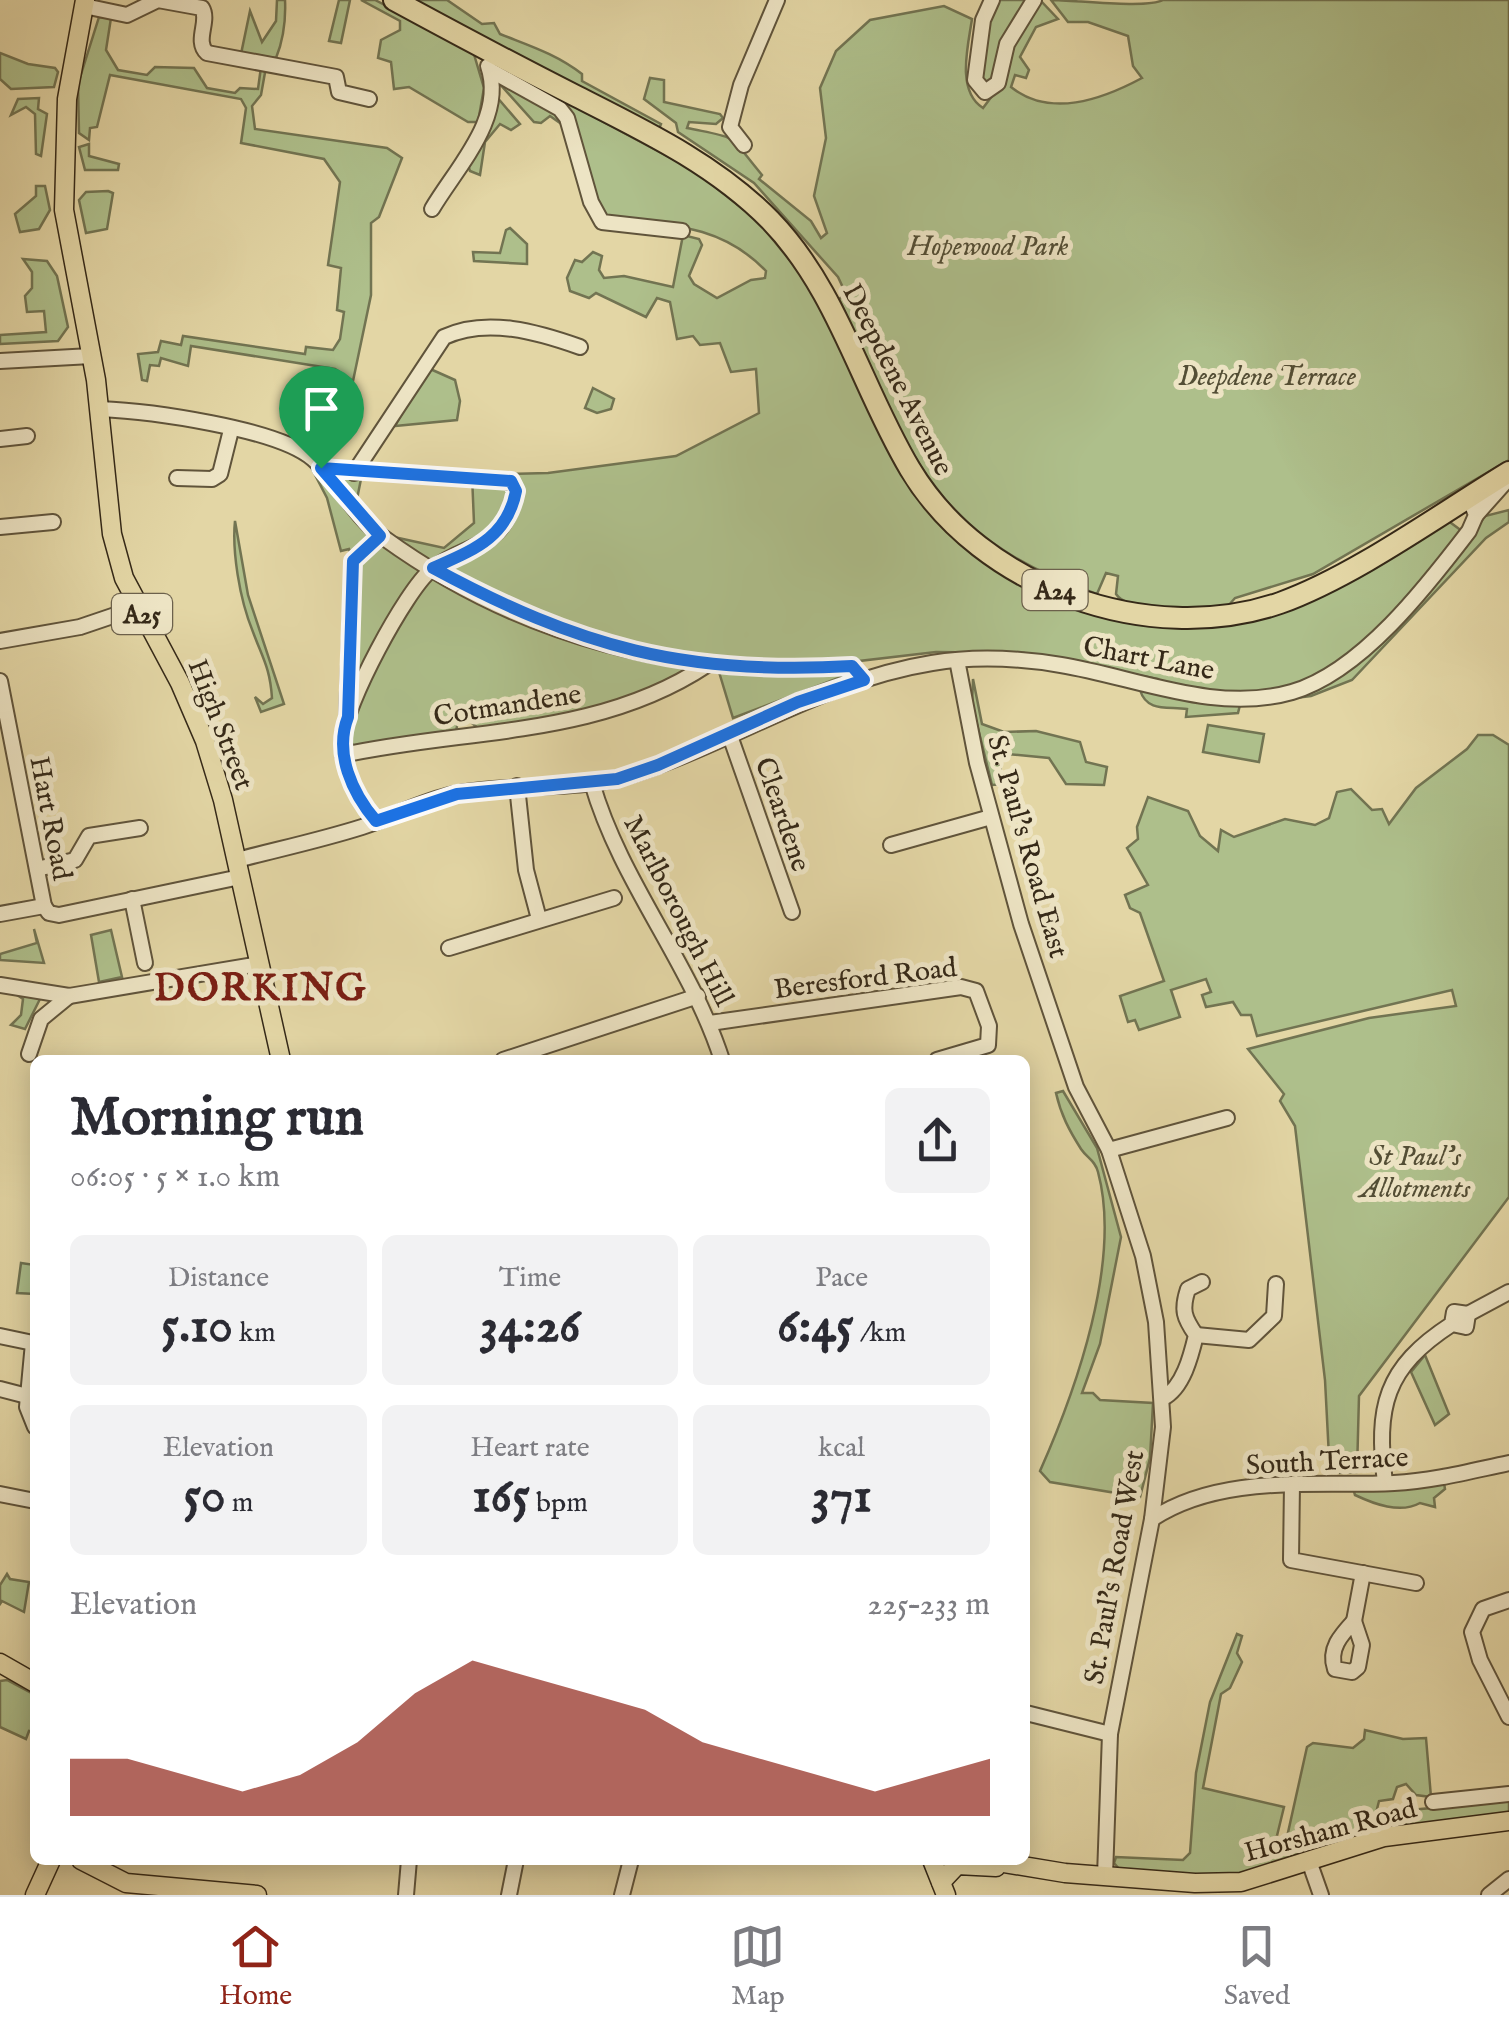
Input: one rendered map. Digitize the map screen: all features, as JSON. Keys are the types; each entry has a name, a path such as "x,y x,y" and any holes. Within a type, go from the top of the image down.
{"highway":[{"name":"Deepdene Avenue","path":"394,0 489,60 697,161 751,202 789,242 824,292 927,496 978,546 1044,586 1102,606 1150,615 1245,613 1293,598 1473,506 1509,475"}],"main road":[{"name":"A25","path":"84,3 70,79 63,182 69,242 91,356"},
{"name":"High Street","path":"91,356 112,534 138,607 193,709 239,868 280,1055"},
{"path":"0,1662 30,1681"},
{"name":"Horsham Road","path":"1011,1865 1105,1876 1241,1882 1384,1837 1509,1821"},
{"path":"35,1895 49,1865"},
{"path":"92,1865 126,1883 257,1895"},
{"path":"934,1865 944,1888"},
{"name":"Horsham Road","path":"944,1888 956,1865"}],"street":[{"path":"84,3 128,14 158,0 202,8 202,50 207,53 336,77 339,92 369,98"},
{"path":"744,145 730,127 734,104 777,0"},
{"path":"992,0 984,20 975,80 984,92 998,83 1007,44 1034,0"},
{"path":"432,209 482,129 490,96 489,60"},
{"name":"Deepdene Avenue","path":"489,60 560,108 568,118 591,202 602,222 682,231"},
{"path":"354,472 444,337 456,332 520,329 580,347"},
{"path":"0,361 91,356"},
{"path":"100,409 176,416 231,430 293,448 321,468 511,481 516,491 502,528 473,551 433,568 387,630 348,717"},
{"path":"177,478 212,479 220,474 231,430"},
{"path":"0,440 27,436"},
{"name":"Cotmandene","path":"321,468 380,536 433,568 557,628 653,658 707,666 852,666 864,680"},
{"name":"Chart Lane","path":"0,914 44,906 49,913 59,915 132,899 239,868 432,800 517,786 592,782 658,765 864,680 957,660 1060,665 1205,696 1250,698 1293,692 1341,666 1386,628 1456,549 1473,506"},
{"path":"0,527 54,522"},
{"path":"376,821 359,800 344,755 353,561 380,536"},
{"path":"0,641 80,627 138,607"},
{"name":"St. Paul's Road East","path":"957,660 991,817 1061,1044"},
{"name":"Cotmandene","path":"344,755 593,717 656,693 707,666"},
{"name":"Hart Road","path":"0,681 44,906"},
{"name":"Cleardene","path":"729,733 792,912"},
{"name":"Marlborough Hill","path":"592,782 632,884 698,996 720,1055"},
{"path":"517,786 526,870 539,920"},
{"path":"892,844 991,817"},
{"path":"37,869 74,860 89,836 140,828"},
{"path":"449,948 614,898"},
{"path":"132,899 145,962"},
{"path":"0,985 69,996 259,964"},
{"name":"Beresford Road","path":"710,1023 960,987 976,991 988,1026 988,1045 954,1055"},
{"path":"29,1054 42,1019 69,996"},
{"path":"518,1055 698,996"},
{"name":"St. Paul's Road West","path":"1061,1044 1086,1113 1110,1150 1150,1287 1163,1398 1152,1519 1110,1734 1105,1876"},
{"path":"1110,1150 1227,1118"},
{"path":"1196,1336 1183,1317 1184,1301 1188,1289 1202,1282"},
{"path":"1196,1336 1249,1340 1274,1316 1276,1284"},
{"path":"1385,1483 1379,1432 1387,1392 1435,1335 1452,1324 1456,1311 1468,1314 1509,1292"},
{"path":"0,1336 30,1342"},
{"path":"1163,1398 1179,1381 1196,1336"},
{"path":"30,1370 30,1421"},
{"path":"0,1390 27,1396"},
{"name":"South Terrace","path":"1152,1519 1174,1507 1240,1487 1434,1479 1509,1463"},
{"path":"1292,1484 1291,1560 1416,1583"},
{"path":"0,1494 30,1500"},
{"path":"1354,1621 1363,1573"},
{"path":"1509,1600 1483,1610 1472,1632 1480,1660 1509,1717"},
{"path":"1030,1714 1110,1734"},
{"path":"1433,1802 1509,1794"},
{"path":"1309,1861 1321,1895"},
{"path":"406,1895 409,1865"},
{"path":"508,1895 515,1865"},
{"path":"622,1895 630,1865"},
{"path":"1490,1895 1509,1878"}],"green space":[{"path":"277,0 285,0 285,15 276,58 241,54 250,11 262,42 276,21"},
{"path":"339,0 350,0 341,43 329,41"},
{"path":"361,0 375,0 473,51 484,88 478,122 468,122 409,87 394,89 391,62 378,58 381,40 400,30 400,21"},
{"path":"413,0 447,0 482,24 494,23 500,34 562,61 582,74 582,81 661,124 659,129"},
{"path":"996,0 1030,0 1015,22 997,71 986,87 980,79 987,21"},
{"path":"1040,0 1058,19 1036,27 1020,57 1029,70 1026,78 1015,75 1011,87 1042,102 1059,104 1093,99 1142,78 1133,66 1128,36 1088,22 1068,22 1051,0 1127,4 1163,0 1509,0 1509,460 1313,574 1235,598 1228,606 1168,609 1136,605 1116,594 1118,576 1106,573 1097,594 1041,571 996,545 960,515 906,443 839,299 846,294 838,277 754,183 678,132 676,123 644,99 650,78 664,80 664,102 720,114 723,118 716,124 689,122 687,128 716,134 737,144 762,175 759,179 811,221 821,238 827,233 814,196 826,138 820,88 836,51 870,20 944,6 972,19 967,79 969,91 983,108 1001,84 1007,54"},
{"path":"99,17 111,18 106,50 118,70 147,75 155,67 194,68 207,88 235,93 240,88 258,89 261,67 266,67 261,95 252,106 255,129 387,148 402,158 379,217 371,223 371,295 353,381 335,369 191,346 188,366 161,358 159,366 150,365 147,381 142,380 138,354 158,352 161,341 181,345 183,336 305,354 306,347 333,350 340,339 344,312 337,310 341,268 328,265 340,182 324,159 241,143 246,108 241,99 110,75 97,127 90,128 89,140 79,133 78,84"},
{"path":"0,53 28,64 55,68 58,72 54,87 11,89 0,79"},
{"path":"497,65 695,171 758,221 817,294 925,504 1056,599 1238,619 1447,520 1470,537 1485,516 1509,510 1509,522 1486,538 1352,680 1311,696 1240,705 1238,713 1186,717 1187,709 1153,705 1140,690 1156,693 1158,679 1024,653 936,652 851,662 849,674 733,718 719,672 710,670 627,703 480,730 472,723 470,713 459,715 456,732 355,746 350,743 356,566 349,549 341,551 327,498 313,471 361,479 356,504 394,537 444,548 474,523 472,475 548,473 676,456 759,413 756,369 731,372 720,343 700,345 693,336 677,339 670,302 657,298 646,317 596,293 589,298 570,291 567,278 575,260 582,262 593,252 602,256 599,270 604,278 624,276 673,287 683,235 699,239 702,245 689,276 694,284 717,298 751,280 765,278 766,271 730,243 711,235 671,225 604,218 594,201 572,118"},
{"path":"497,81 558,111 560,123 550,116 541,123 534,122"},
{"path":"496,96 520,124 511,130 500,124 485,142 480,175 470,171 467,162"},
{"path":"39,98 38,109 47,114 41,156 36,154 35,114 26,107 11,115 18,99"},
{"path":"89,144 89,156 119,164 118,170 85,170 79,147"},
{"path":"36,186 45,186 50,210 39,229 20,232 15,214 36,196"},
{"path":"86,192 113,193 107,229 86,233 79,200"},
{"path":"510,228 527,244 527,264 474,261 473,252 500,253"},
{"path":"23,259 47,261 57,276 68,327 58,341 0,344 0,335 46,332 44,311 27,312 25,296 32,288 32,272"},
{"path":"428,368 455,380 460,401 457,420 395,426"},
{"path":"593,388 614,399 611,409 597,413 585,408"},
{"path":"235,521 248,595 284,704 261,712 255,697 263,704 272,698 271,688 240,590"},
{"path":"973,679 982,724 1004,732 1036,731 1080,742 1086,762 1107,767 1104,785 1066,784 1049,758 1007,754 999,762 1004,784 992,785 972,704"},
{"path":"1208,725 1264,734 1259,762 1203,752"},
{"name":"St Paul's Allotments","path":"1478,735 1493,735 1509,745 1509,1197 1359,1396 1357,1472 1340,1473 1336,1456 1329,1457 1325,1380 1295,1126 1280,1101 1284,1094 1248,1049 1369,1018 1456,1006 1452,990 1257,1036 1251,1015 1241,1015 1233,1002 1206,1007 1202,995 1211,992 1206,979 1171,990 1180,1017 1139,1030 1135,1020 1128,1022 1120,996 1164,981 1140,913 1130,908 1125,895 1148,885 1127,848 1138,839 1137,827 1148,797 1188,811 1200,836 1218,851 1221,830 1234,837 1285,819 1315,825 1329,818 1337,792 1351,789 1372,810 1382,809 1389,824 1416,788 1467,749"},
{"path":"34,929 44,963 0,960 0,954 37,943"},
{"path":"111,930 122,977 99,982 91,935"},
{"path":"18,990 42,995 25,1029 11,1025 21,1015 23,999 17,995"},
{"path":"1063,1091 1097,1148 1121,1237 1100,1344 1082,1393 1093,1393 1100,1400 1153,1403 1150,1458 1140,1497 1050,1482 1040,1471 1068,1403 1092,1324 1104,1245 1104,1207 1098,1172 1063,1115 1056,1093"},
{"path":"21,1263 30,1264 30,1294 17,1293"},
{"path":"1425,1355 1449,1414 1435,1425 1411,1372"},
{"path":"1444,1483 1445,1489 1434,1498 1435,1507 1420,1503 1404,1508 1387,1506 1355,1495 1353,1488"},
{"path":"7,1574 10,1579 29,1582 24,1612 2,1601 0,1604 0,1585"},
{"path":"1237,1634 1242,1636 1237,1653 1242,1662 1230,1688 1221,1694 1203,1788 1284,1807 1274,1848 1287,1837 1307,1747 1313,1743 1353,1748 1364,1739 1365,1730 1403,1739 1426,1738 1431,1797 1416,1795 1406,1784 1397,1787 1393,1799 1379,1801 1376,1813 1509,1801 1509,1818 1237,1878 1120,1870 1114,1863 1116,1857 1183,1860 1190,1853 1196,1773 1210,1702"},
{"path":"7,1680 30,1692 30,1731 26,1739 0,1727 0,1681"}],"district":[{"name":"DORKING","path":"261,987"}],"route":[{"path":"321,468 511,481 516,491 502,528 473,551 433,568 533,620 653,658 747,668 852,666 862,672 864,680 798,702 658,765 617,779 457,794 402,809 376,821 359,800 347,773 342,739 348,717 345,699 353,561 380,536 321,468"}],"park label":[{"name":"Hopewood Park","path":"988,245"},
{"name":"Deepdene Terrace","path":"1267,375"}]}
